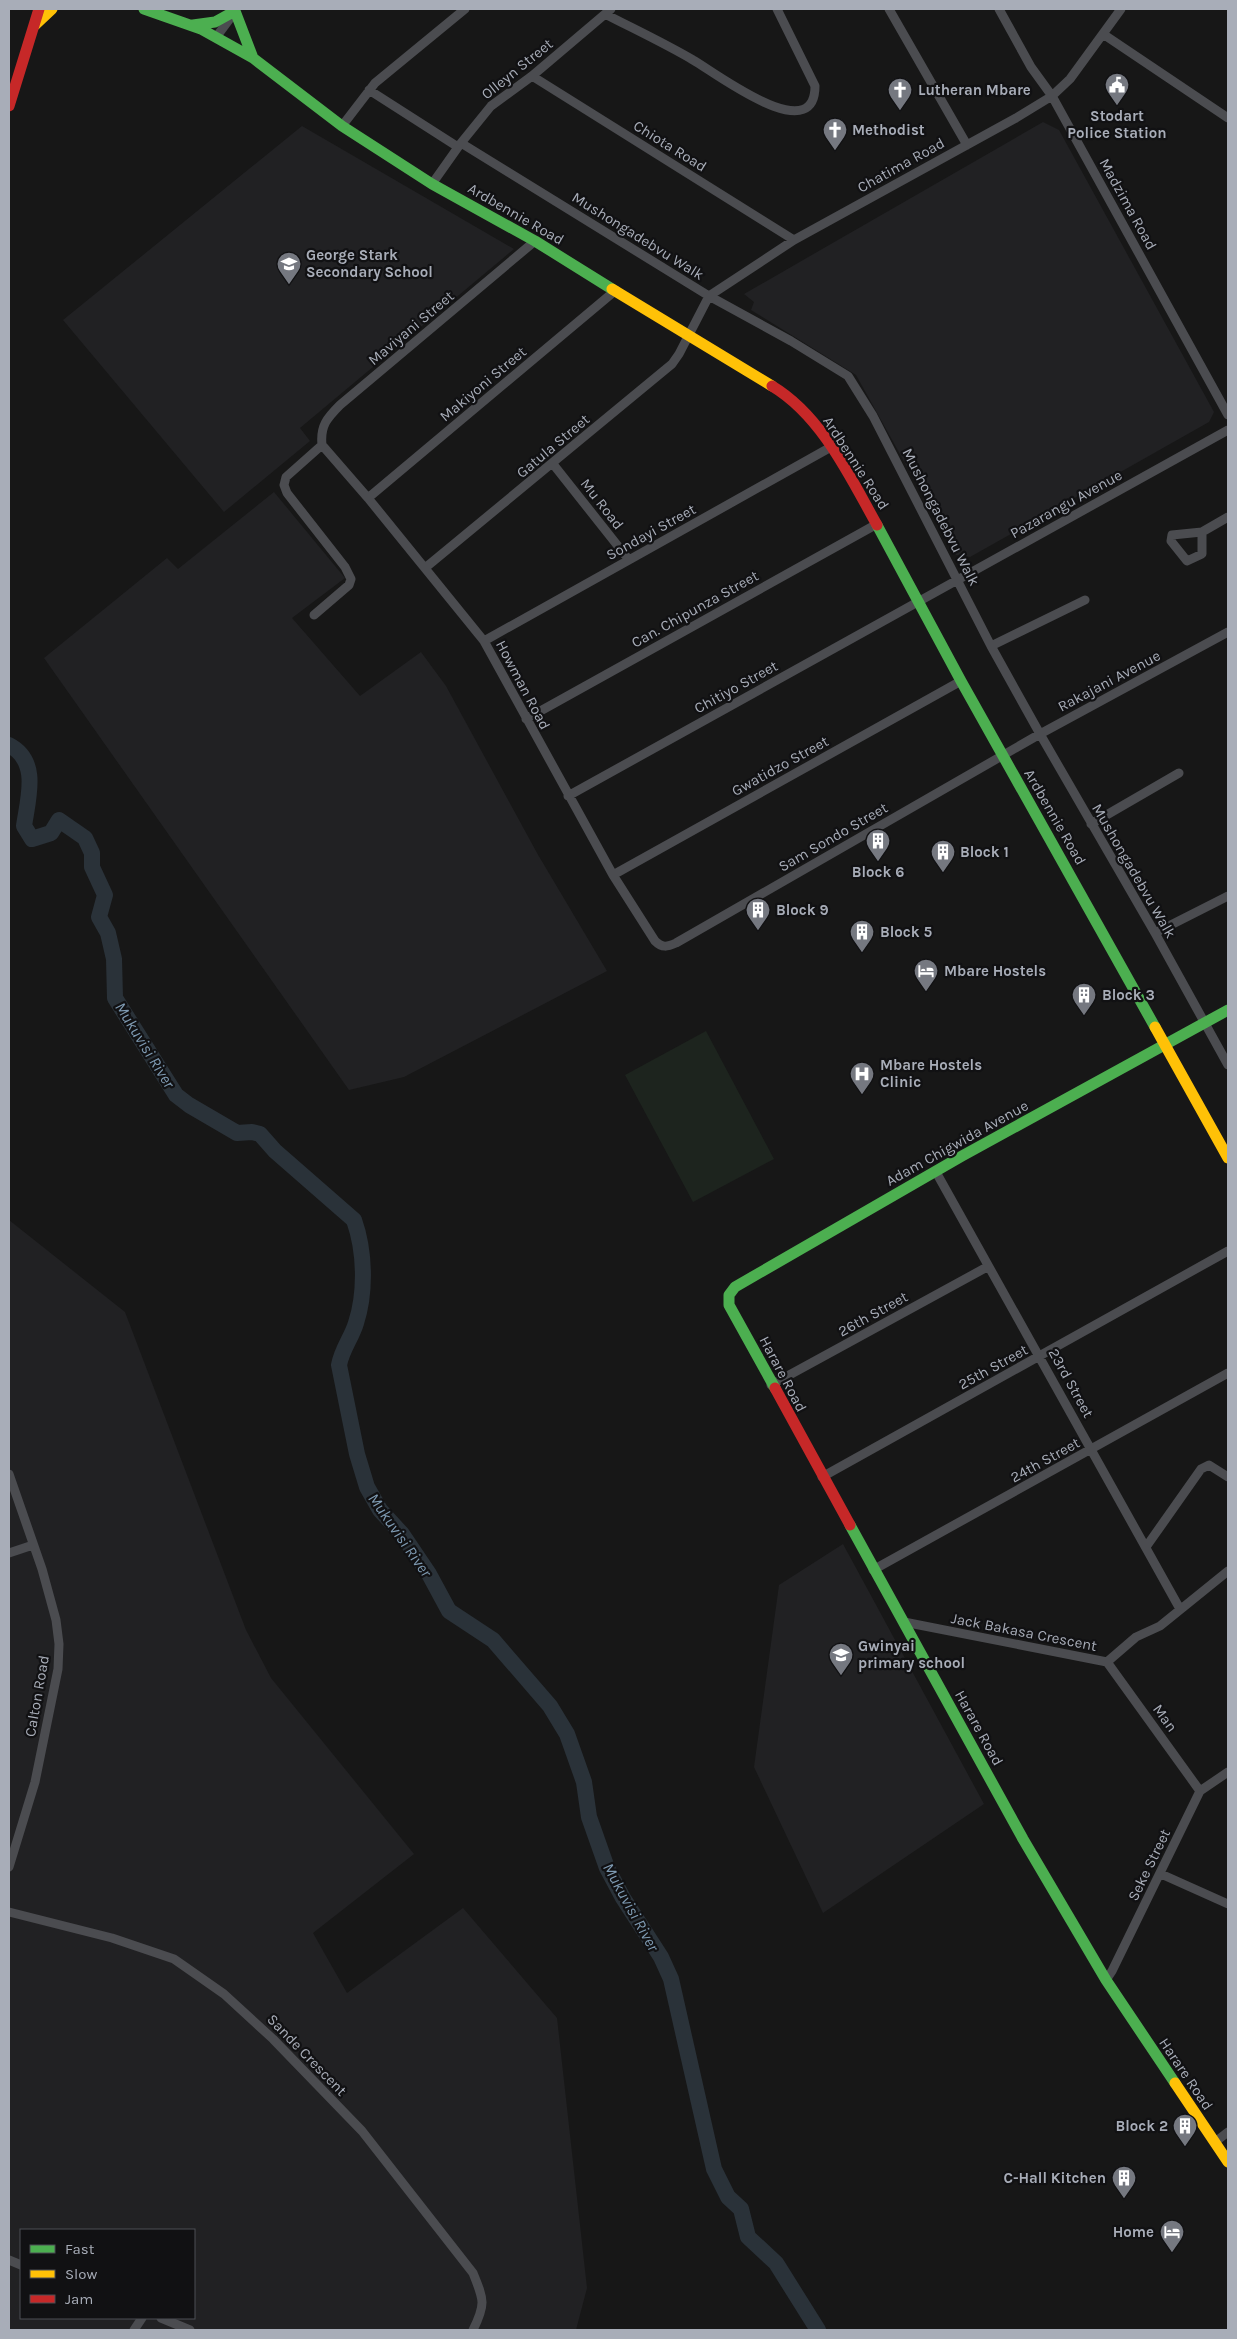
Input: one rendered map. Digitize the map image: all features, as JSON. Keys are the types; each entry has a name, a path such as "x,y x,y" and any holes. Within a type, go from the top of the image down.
{"main road":[{"path":"9,106 39,9"},
{"path":"32,27 52,9"},
{"name":"Ardbennie Road","path":"144,9 192,25 217,36 253,58 342,126 432,184 535,241 616,290 688,337 780,391 805,413 831,447 877,524 961,681 1167,1045 1228,1158"},
{"path":"192,25 215,22 236,10 253,58"},
{"name":"Adam Chigwida Avenue","path":"729,1295 735,1287 936,1172 1228,1010"},
{"name":"Harare Road","path":"729,1295 729,1306 1023,1839 1106,1980 1228,2162"}],"street":[{"path":"342,126 375,83 465,9"},
{"path":"608,11 694,60 744,93 766,104 785,110 805,109 812,104 815,97 815,86 777,9"},
{"path":"889,9 967,145"},
{"name":"Madzima Road","path":"999,9 1031,67 1052,96 1228,414"},
{"name":"Chatima Road","path":"688,337 709,296 794,240 1052,96 1070,79 1121,9"},
{"path":"217,36 236,10"},
{"name":"Olleyn Street","path":"432,184 491,106 532,76 608,11"},
{"path":"1103,34 1228,118"},
{"name":"Chiota Road","path":"532,76 794,240"},
{"name":"Mushongadebvu Walk","path":"369,90 709,296 791,341 848,376 873,416 991,646 1228,1065"},
{"name":"Maviyani Street","path":"322,445 322,428 327,418 340,405 535,241"},
{"name":"Makiyoni Street","path":"368,498 616,290"},
{"name":"Gatula Street","path":"425,568 672,364 688,337"},
{"name":"Pazarangu Avenue","path":"918,602 1228,430"},
{"path":"314,615 349,585 351,579 345,567 287,493 284,485 286,477 322,445"},
{"name":"Howman Road","path":"322,445 368,498 484,641 613,875 655,941 662,946 668,947 676,943"},
{"name":"Sondayi Street","path":"484,641 831,447"},
{"name":"Mu Road","path":"553,464 629,560"},
{"path":"1202,532 1228,516"},
{"name":"Can. Chipunza Street","path":"526,718 877,524"},
{"path":"991,646 1085,600"},
{"name":"Chitiyo Street","path":"568,796 918,602"},
{"name":"Rakajani Avenue","path":"1003,756 1228,632"},
{"name":"Gwatidzo Street","path":"613,875 961,681"},
{"name":"Sam Sondo Street","path":"676,943 1003,756"},
{"path":"1091,824 1178,773"},
{"path":"1155,933 1228,896"},
{"name":"23rd Street","path":"936,1172 987,1267 1040,1357 1180,1609"},
{"name":"25th Street","path":"822,1477 1228,1251"},
{"name":"26th Street","path":"772,1385 987,1267"},
{"name":"24th Street","path":"874,1570 1228,1373"},
{"path":"1146,1547 1201,1469 1209,1465 1228,1477"},
{"name":"Calton Road","path":"9,1474 42,1569 56,1620 59,1644 58,1669 34,1782 9,1867"},
{"path":"9,1553 33,1545"},
{"name":"Jack Bakasa Crescent","path":"904,1622 1107,1662 1136,1637 1160,1626 1228,1571"},
{"name":"Man","path":"1107,1662 1200,1791"},
{"path":"1200,1791 1228,1772"},
{"name":"Seke Street","path":"1106,1980 1112,1972 1161,1874 1200,1791"},
{"path":"1161,1874 1228,1904"},
{"name":"Sande Crescent","path":"9,1912 112,1938 174,1959 224,1994 253,2019 362,2131 473,2273 482,2294 483,2310 473,2330"},
{"path":"1215,2142 1228,2132"},
{"path":"134,2330 141,2319"},
{"path":"162,2319 190,2330"}],"shaded area":[{"path":"1043,122 1059,130 1214,412 1209,422 970,557 956,555 856,375 751,310 754,302 744,294"},
{"name":"George Stark Secondary School","path":"302,126 514,249 300,428 310,441 224,512 63,320"},
{"path":"274,492 345,578 292,618 360,696 421,652 446,686 537,853 607,971 404,1077 349,1090 44,658 167,558 178,569"},
{"path":"706,1031 774,1159 693,1202 625,1075"},
{"path":"9,1220 125,1312 246,1630 271,1678 414,1854 313,1933 347,1993 463,1908 557,2018 587,2288 576,2330 9,2330"},
{"name":"Gwinyai primary school","path":"843,1544 984,1804 823,1913 754,1767 779,1585"}],"waterway":[{"name":"Mukuvisi River","path":"9,745 19,752 25,760 28,770 30,781 24,826 32,839 51,833 59,820 85,838 92,853 92,867 105,895 99,917 108,933 114,959 115,998 176,1095 189,1105 237,1133 252,1132 260,1134 275,1151 354,1220 362,1258 363,1285 356,1323 339,1365 357,1454 367,1487 380,1510 402,1534 429,1574 449,1611 493,1640 550,1706 567,1734 584,1782 589,1817 607,1868 623,1898 661,1957 671,1979 714,2169 728,2197 741,2209 748,2237 776,2263 818,2330"}],"traffic: fast":[{"path":"144,9 201,29 253,58 342,126 432,184 535,241 612,289"},
{"path":"193,25 215,22 235,11 253,58"},
{"path":"877,525 961,681 1155,1027"},
{"path":"775,1388 729,1305 729,1295 735,1287 962,1156 1228,1010"},
{"path":"850,1525 1023,1839 1106,1980 1175,2083"}],"traffic: slow":[{"path":"35,25 52,9"},
{"path":"612,289 772,386"},
{"path":"1155,1027 1228,1158"},
{"path":"1175,2083 1228,2162"}],"traffic: jam":[{"path":"9,106 39,9"},
{"path":"772,386 790,399 820,431 845,468 877,525"},
{"path":"775,1388 850,1525"}],"place":[{"name":"Stodart Police Station","path":"1117,106"},
{"name":"Lutheran Mbare","path":"900,111"},
{"name":"Methodist","path":"835,151"},
{"name":"George Stark Secondary School","path":"289,285"},
{"name":"Block 6","path":"878,862"},
{"name":"Block 1","path":"943,873"},
{"name":"Block 9","path":"758,931"},
{"name":"Block 5","path":"862,953"},
{"name":"Mbare Hostels","path":"926,992"},
{"name":"Block 3","path":"1084,1016"},
{"name":"Mbare Hostels Clinic","path":"862,1095"},
{"name":"Gwinyai primary school","path":"841,1676"},
{"name":"Block 2","path":"1185,2147"},
{"name":"C-Hall Kitchen","path":"1124,2199"},
{"name":"Home","path":"1172,2253"}]}
